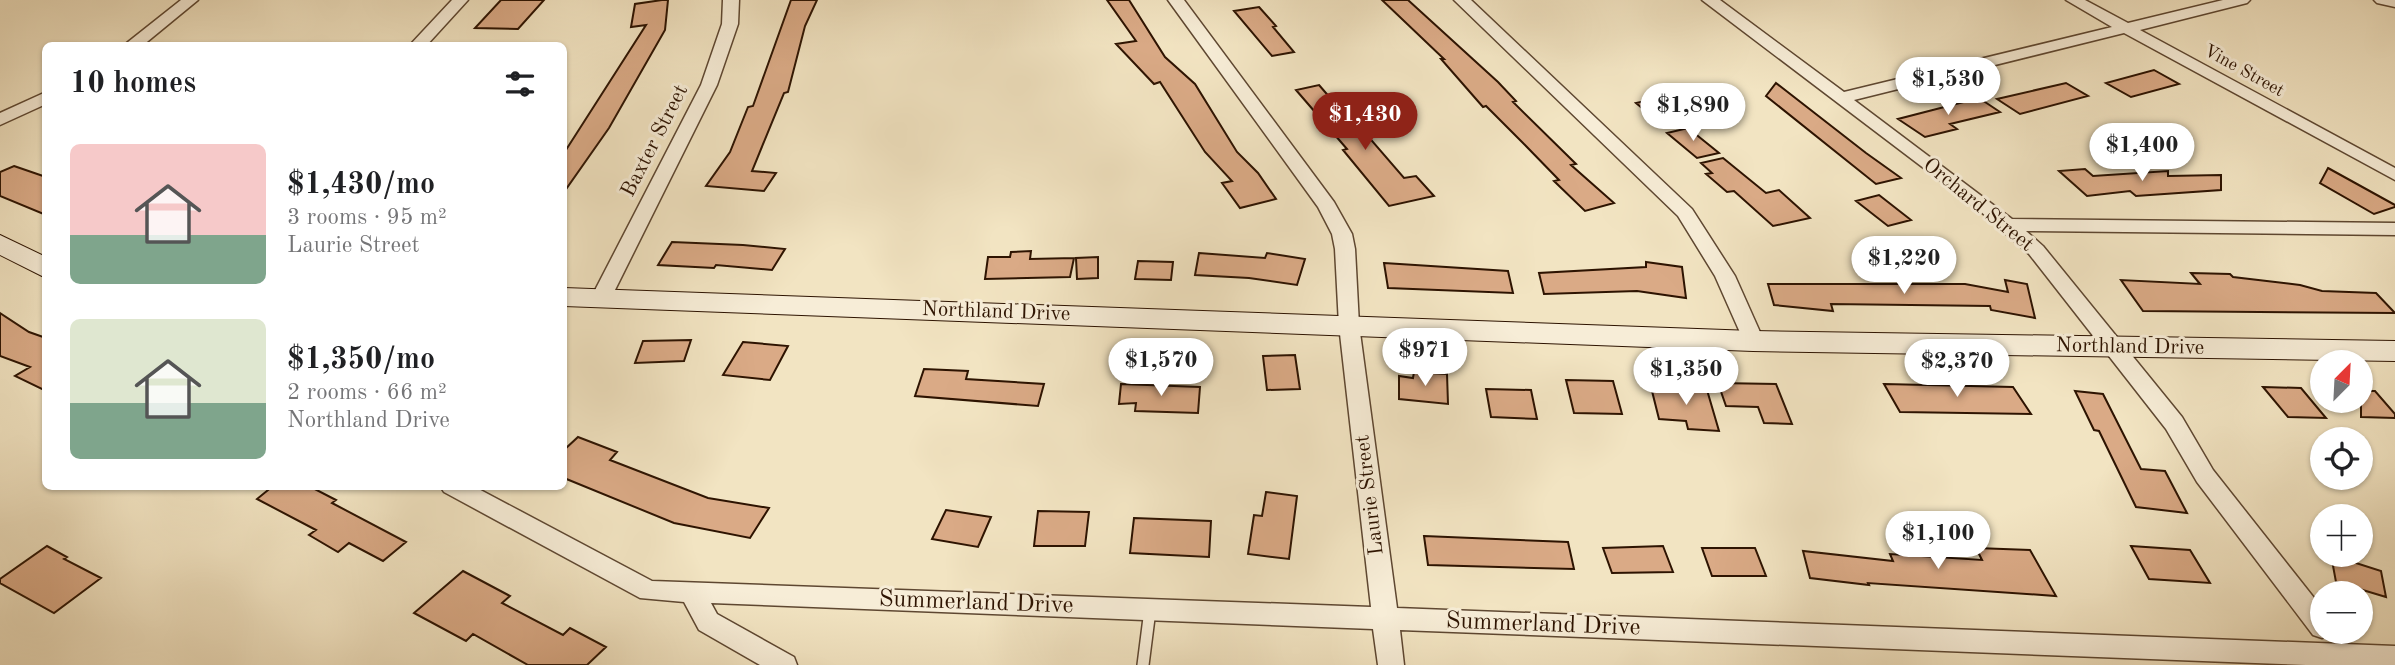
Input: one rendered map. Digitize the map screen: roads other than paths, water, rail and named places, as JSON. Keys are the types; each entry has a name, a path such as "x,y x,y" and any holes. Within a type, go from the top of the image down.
{"street":[{"path":"136,42 190,0"},
{"path":"421,42 460,0"},
{"name":"Baxter Street","path":"601,298 709,85 730,24 731,0"},
{"name":"Laurie Street","path":"1176,0 1336,220 1345,249 1349,325 1391,665"},
{"path":"1462,0 1685,213 1726,276 1753,341"},
{"name":"Orchard Street","path":"1710,0 2010,225 2036,250 2114,347 2131,373 2174,423 2205,476 2310,612"},
{"name":"Vine Street","path":"2074,0 2395,175"},
{"path":"1840,98 2242,0"},
{"path":"2382,0 2395,2"},
{"path":"0,120 42,99"},
{"path":"2010,225 2395,229"},
{"path":"0,243 42,266"},
{"name":"Northland Drive","path":"567,297 1753,341 2395,351"},
{"name":"Summerland Drive","path":"460,490 649,591 1384,618 2348,661 2395,657"},
{"path":"691,592 708,622 785,665"},
{"path":"2335,644 2348,661"}],"lane":[{"path":"1143,665 1150,610"}]}
